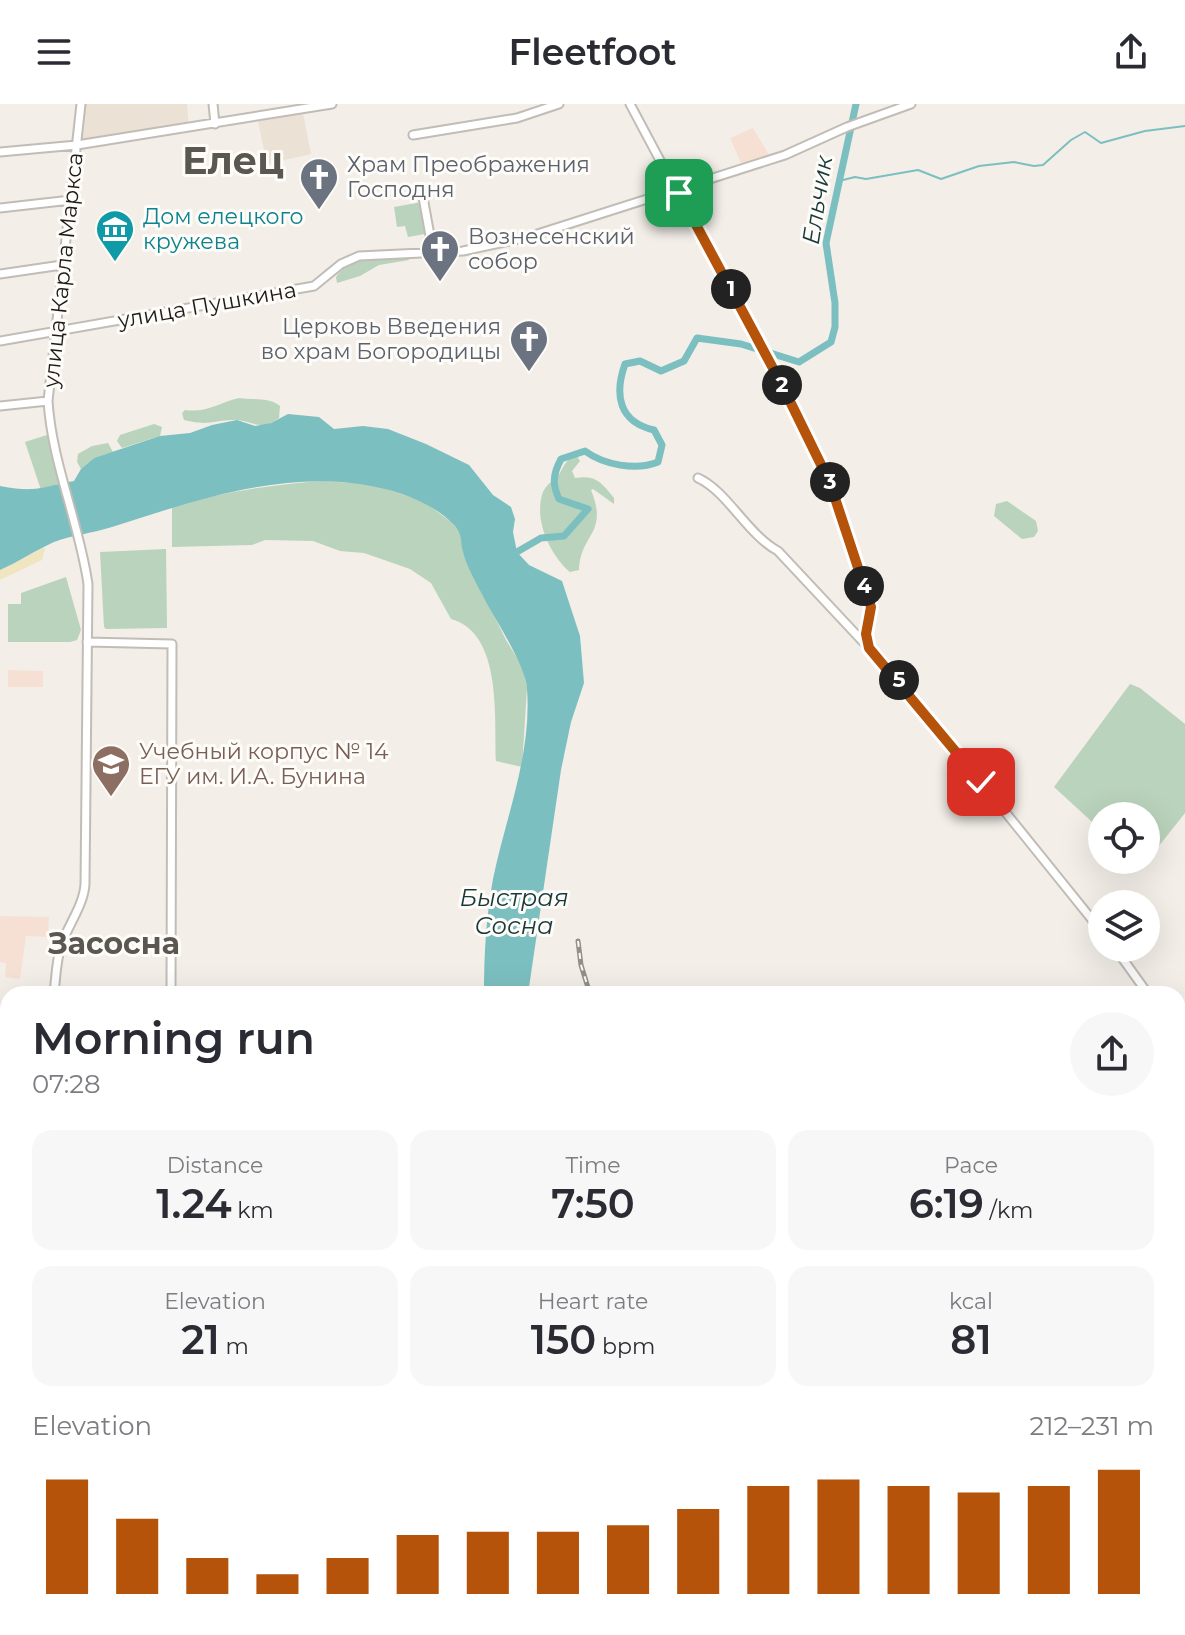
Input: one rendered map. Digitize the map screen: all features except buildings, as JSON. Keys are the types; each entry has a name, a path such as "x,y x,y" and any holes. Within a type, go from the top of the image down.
{"main road":[{"name":"улица Карла Маркса","path":"55,986 58,955 85,893 89,605 85,560 53,435 48,401 81,104"},
{"path":"213,104 215,124"},
{"path":"0,152 77,145 332,104"},
{"path":"413,135 517,118 559,104"},
{"path":"630,104 782,385 830,483 870,612 866,634 869,648"},
{"name":"улица Пушкина","path":"0,341 314,286 341,264 359,256 453,252 528,237 785,155 847,127 863,124 911,104"},
{"path":"423,197 433,252"},
{"path":"0,208 71,200"},
{"path":"0,274 62,265"},
{"path":"0,406 48,401"},
{"path":"698,478 710,486 764,544 778,551 869,648 1088,914"},
{"path":"847,624 859,625 870,612"},
{"path":"87,642 172,644 171,986"},
{"path":"1125,962 1142,986"}],"shaded area":[{"path":"86,104 187,104 189,127 82,140"},
{"path":"303,113 311,154 267,164 258,121"},
{"path":"753,128 771,158 743,168 730,138"},
{"path":"8,670 43,671 43,687 8,687"},
{"path":"0,916 49,917 48,937 26,936 20,979 5,977 6,963 0,962"}],"green space":[{"path":"422,202 427,232 424,230 425,234 408,237 405,226 397,227 394,207"},
{"path":"371,256 392,259 407,257 409,260 379,265 360,276 337,283 336,277 343,269"},
{"path":"239,398 276,403 280,406 279,418 262,425 236,420 200,423 184,420 182,413 185,410 206,409"},
{"path":"154,424 162,427 160,436 122,448 117,441 120,435"},
{"path":"50,434 61,483 41,490 25,442"},
{"path":"108,443 113,452 94,458 81,469 77,462 78,454 92,446"},
{"path":"577,456 580,461 572,471 575,478 598,481 614,498 614,504 591,490 596,505 595,525 584,548 579,570 570,572 545,536 540,502 547,486 568,460"},
{"path":"320,481 371,484 423,501 462,534 463,552 523,668 527,688 522,767 496,761 495,702 488,659 480,641 468,627 451,619 431,583 410,569 364,553 340,551 313,541 265,540 252,545 172,547 172,507 245,490"},
{"path":"1007,501 1036,521 1038,531 1034,537 1022,539 994,516 996,504"},
{"path":"166,549 167,628 106,629 100,552"},
{"path":"66,577 81,630 77,640 8,642 8,604 21,604 21,593"},
{"path":"1130,684 1140,688 1185,724 1185,813 1160,845 1160,802 1088,802 1088,818 1054,787"}],"sand":[{"path":"43,548 42,560 0,580 0,570"}],"water":[{"name":"Быстрая Сосна","path":"288,414 319,417 334,429 363,426 388,429 469,465 493,495 511,507 517,552 529,565 562,581 580,636 584,683 571,722 561,770 529,986 484,986 491,893 522,761 528,713 527,689 516,655 469,569 459,532 443,515 402,494 366,485 329,481 293,482 219,495 61,540 0,570 0,486 31,489 74,481 81,469 94,458 160,436 190,433 237,420 255,426 271,423"}],"waterway":[{"name":"Ельчик","path":"510,556 541,538 564,536 588,509 559,499 554,479 561,459 585,451 601,460 620,465 640,466 658,462 662,445 654,430 633,421 622,406 620,386 625,364 640,361 661,371 684,361 697,338 741,344 799,362 831,342 835,327 835,303 826,243 856,104"},
{"path":"839,181 918,170 941,179 979,166 1014,162 1043,165 1085,132 1101,143 1145,131 1185,126"}],"railway":[{"path":"578,941 588,986"}],"place":[{"name":"Храм Преображения Господня","path":"319,211"},
{"name":"Дом елецкого кружева","path":"115,263"},
{"name":"Вознесенский собор","path":"440,283"},
{"name":"Церковь Введения во храм Богородицы","path":"529,373"},
{"name":"Учебный корпус № 14 ЕГУ им. И.А. Бунина","path":"111,798"}],"district":[{"name":"Елец","path":"233,160"},
{"name":"Засосна","path":"114,943"}],"route":[{"path":"679,193 782,385 830,483 871,607 866,627 869,648 894,674 981,782"}]}
